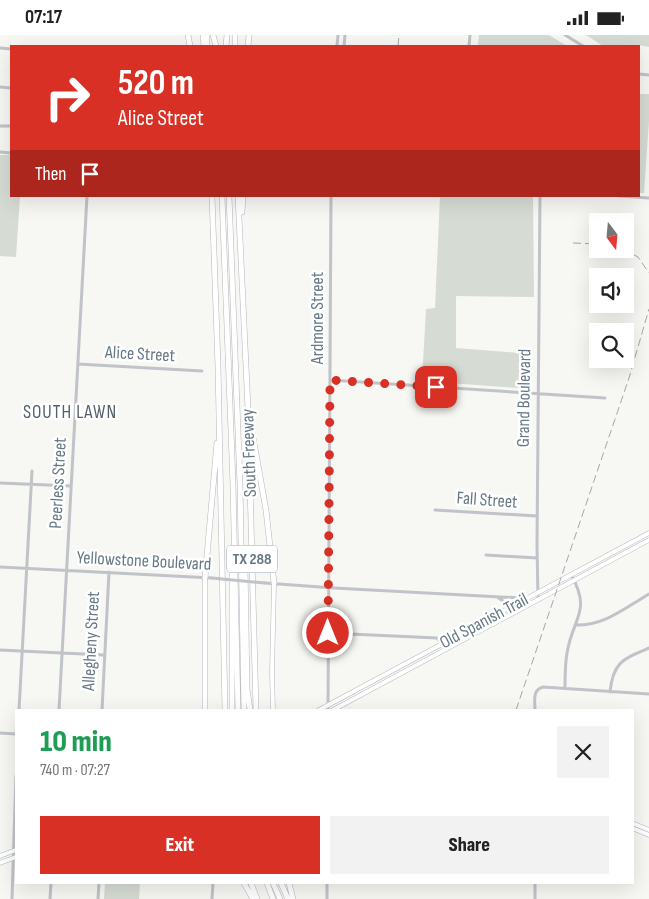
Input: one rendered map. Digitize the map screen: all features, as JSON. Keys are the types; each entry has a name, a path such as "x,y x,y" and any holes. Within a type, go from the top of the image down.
{"highway":[{"name":"South Freeway","path":"212,197 219,410 225,709"},
{"path":"222,197 233,484 238,709"},
{"path":"229,197 240,484 244,709"},
{"name":"South Freeway","path":"238,197 248,409 256,709"},
{"path":"241,255 243,197"},
{"path":"248,409 266,510 274,583"},
{"path":"205,578 219,410"},
{"path":"232,709 233,484"},
{"path":"240,484 246,594 247,681 250,709"},
{"path":"245,884 253,899"},
{"path":"251,884 257,899"},
{"path":"267,884 273,899"},
{"path":"273,884 280,899"},
{"path":"281,884 288,899"},
{"path":"289,884 293,899"}],"main road":[{"name":"Old Spanish Trail","path":"328,707 649,533"},
{"name":"Old Spanish Trail","path":"335,709 649,540"},
{"path":"616,550 620,556"},
{"path":"205,578 205,709"},
{"path":"273,709 274,583"},
{"path":"486,620 489,626"},
{"path":"449,640 452,646"},
{"path":"416,658 419,664"},
{"path":"371,683 374,688"},
{"path":"634,824 649,830"},
{"path":"634,829 649,835"},
{"path":"0,856 15,851"},
{"path":"0,863 15,858"}],"street":[{"path":"565,35 581,45"},
{"name":"Peerless Street","path":"59,709 86,197"},
{"name":"Ardmore Street","path":"328,707 332,197"},
{"name":"Grand Boulevard","path":"538,600 540,197"},
{"path":"634,197 649,198"},
{"name":"Alice Street","path":"78,364 202,371"},
{"path":"330,380 605,398"},
{"path":"19,709 32,471"},
{"path":"0,483 71,486"},
{"name":"Fall Street","path":"435,510 537,517"},
{"path":"486,555 537,558"},
{"name":"Yellowstone Boulevard","path":"0,567 205,578 329,588 530,597"},
{"name":"Allegheny Street","path":"102,709 109,573"},
{"path":"566,688 566,652 581,605 580,592 571,574"},
{"path":"575,625 588,625 610,618 649,594"},
{"path":"497,597 502,600 512,614"},
{"path":"328,633 437,639 442,644"},
{"path":"610,692 612,673 620,662 649,648"},
{"path":"0,650 104,655"},
{"path":"535,709 537,690 543,687 649,694"},
{"path":"0,733 15,734"},
{"path":"12,899 15,851"},
{"path":"50,899 51,884"},
{"path":"98,899 99,884"},
{"path":"212,899 213,884"},
{"path":"327,884 327,899"},
{"path":"535,884 535,899"}],"shaded area":[{"path":"479,35 549,35 565,45 478,45"},
{"path":"586,35 649,35 649,47 640,45 601,45"},
{"path":"640,94 649,94 649,121 644,193 640,193"},
{"path":"0,155 10,155 10,197 20,197 16,257 0,256"},
{"path":"440,197 533,197 534,297 456,296 456,348 532,354 532,389 422,381 426,309 435,308"},
{"path":"105,884 140,884 139,899 104,899"}],"railway":[{"path":"398,45 399,35"},
{"path":"573,243 589,244"},
{"path":"634,255 638,257 649,273"},
{"path":"516,709 629,378 649,309"}],"district":[{"name":"SOUTH LAWN","path":"70,412"}],"route":[{"path":"328,633 330,380 436,387"}]}
